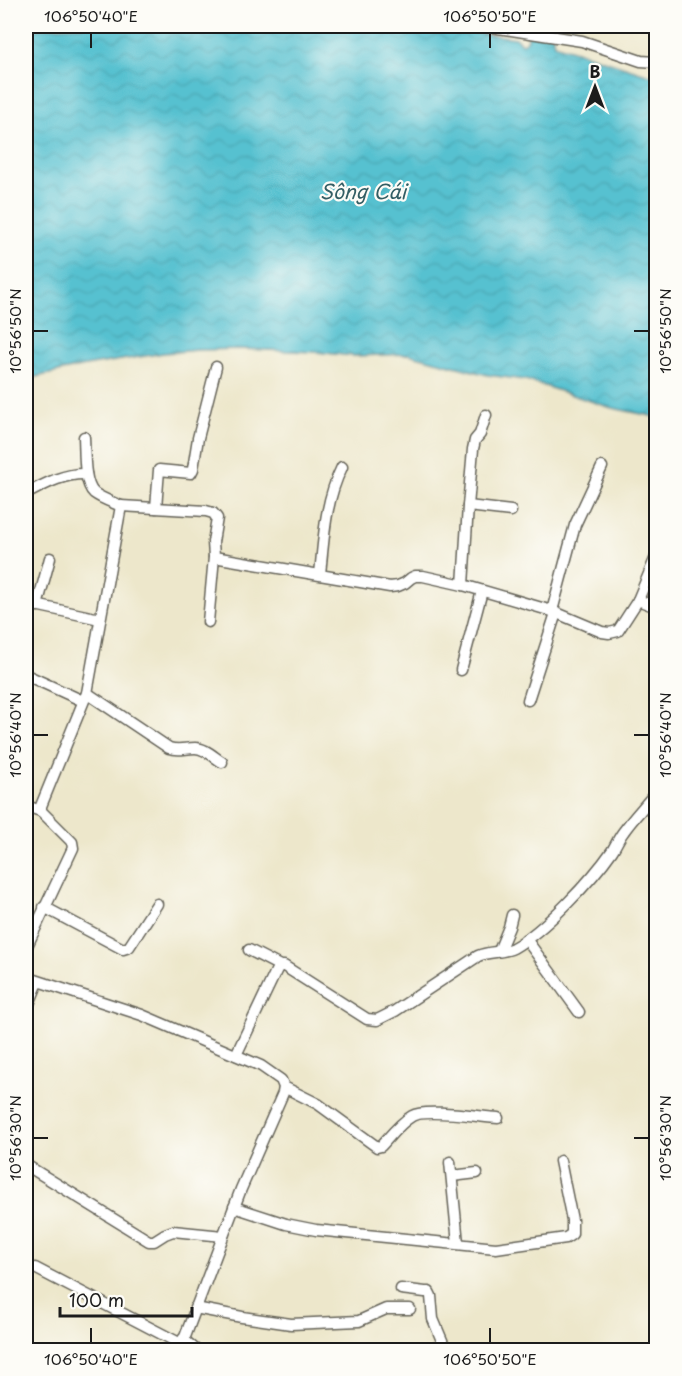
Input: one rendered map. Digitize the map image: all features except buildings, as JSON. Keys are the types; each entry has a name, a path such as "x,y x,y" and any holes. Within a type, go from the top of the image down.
{"street":[{"path":"485,26 582,40 641,61 657,62"},
{"path":"156,508 159,470 191,473 193,469 198,438 216,367"},
{"path":"463,585 475,440 480,434 486,415"},
{"path":"84,437 86,474 92,492 121,506 206,511 213,513 217,518 213,542 214,557 208,621"},
{"path":"320,574 329,501 342,467"},
{"path":"528,700 554,612 575,525 602,467"},
{"path":"26,494 64,476 86,474"},
{"path":"41,811 41,806 85,697 121,506"},
{"path":"468,506 511,511"},
{"path":"214,557 390,587 405,583 415,576 423,576 463,585 554,612 609,633 618,631 638,600 657,557"},
{"path":"37,606 50,558"},
{"path":"461,670 482,591"},
{"path":"638,600 657,607"},
{"path":"26,603 100,619"},
{"path":"26,675 85,697 169,748 182,751 194,748 204,750 222,762"},
{"path":"249,950 284,966 367,1019 377,1020 395,1011 478,956 512,949 536,932 568,903 596,871 624,831 657,792"},
{"path":"26,806 41,811 73,845 26,948"},
{"path":"44,907 123,949 129,947 157,904"},
{"path":"499,951 512,915"},
{"path":"526,939 579,1012"},
{"path":"236,1055 280,966"},
{"path":"26,977 142,1015 261,1066 280,1080 284,1087 318,1104 377,1147 381,1146 401,1125 416,1114 498,1118"},
{"path":"26,1011 38,982"},
{"path":"181,1345 234,1207 284,1087"},
{"path":"234,1207 286,1224 316,1230 496,1248 566,1238 572,1234 572,1220 561,1161"},
{"path":"450,1162 458,1243"},
{"path":"26,1164 149,1241 154,1242 165,1234 173,1232 223,1236"},
{"path":"452,1176 477,1173"},
{"path":"35,1268 181,1345 196,1350"},
{"path":"400,1289 429,1292 433,1319 445,1349 412,1350"},
{"path":"195,1308 291,1324 359,1321 386,1309 410,1309"}],"water":[{"name":"Sông Cái","path":"78,26 435,26 436,28 516,38 521,44 528,39 527,26 551,26 554,44 656,77 656,420 652,416 612,408 526,380 488,375 409,354 354,356 241,349 197,350 163,353 85,366 26,379 26,31"}]}
